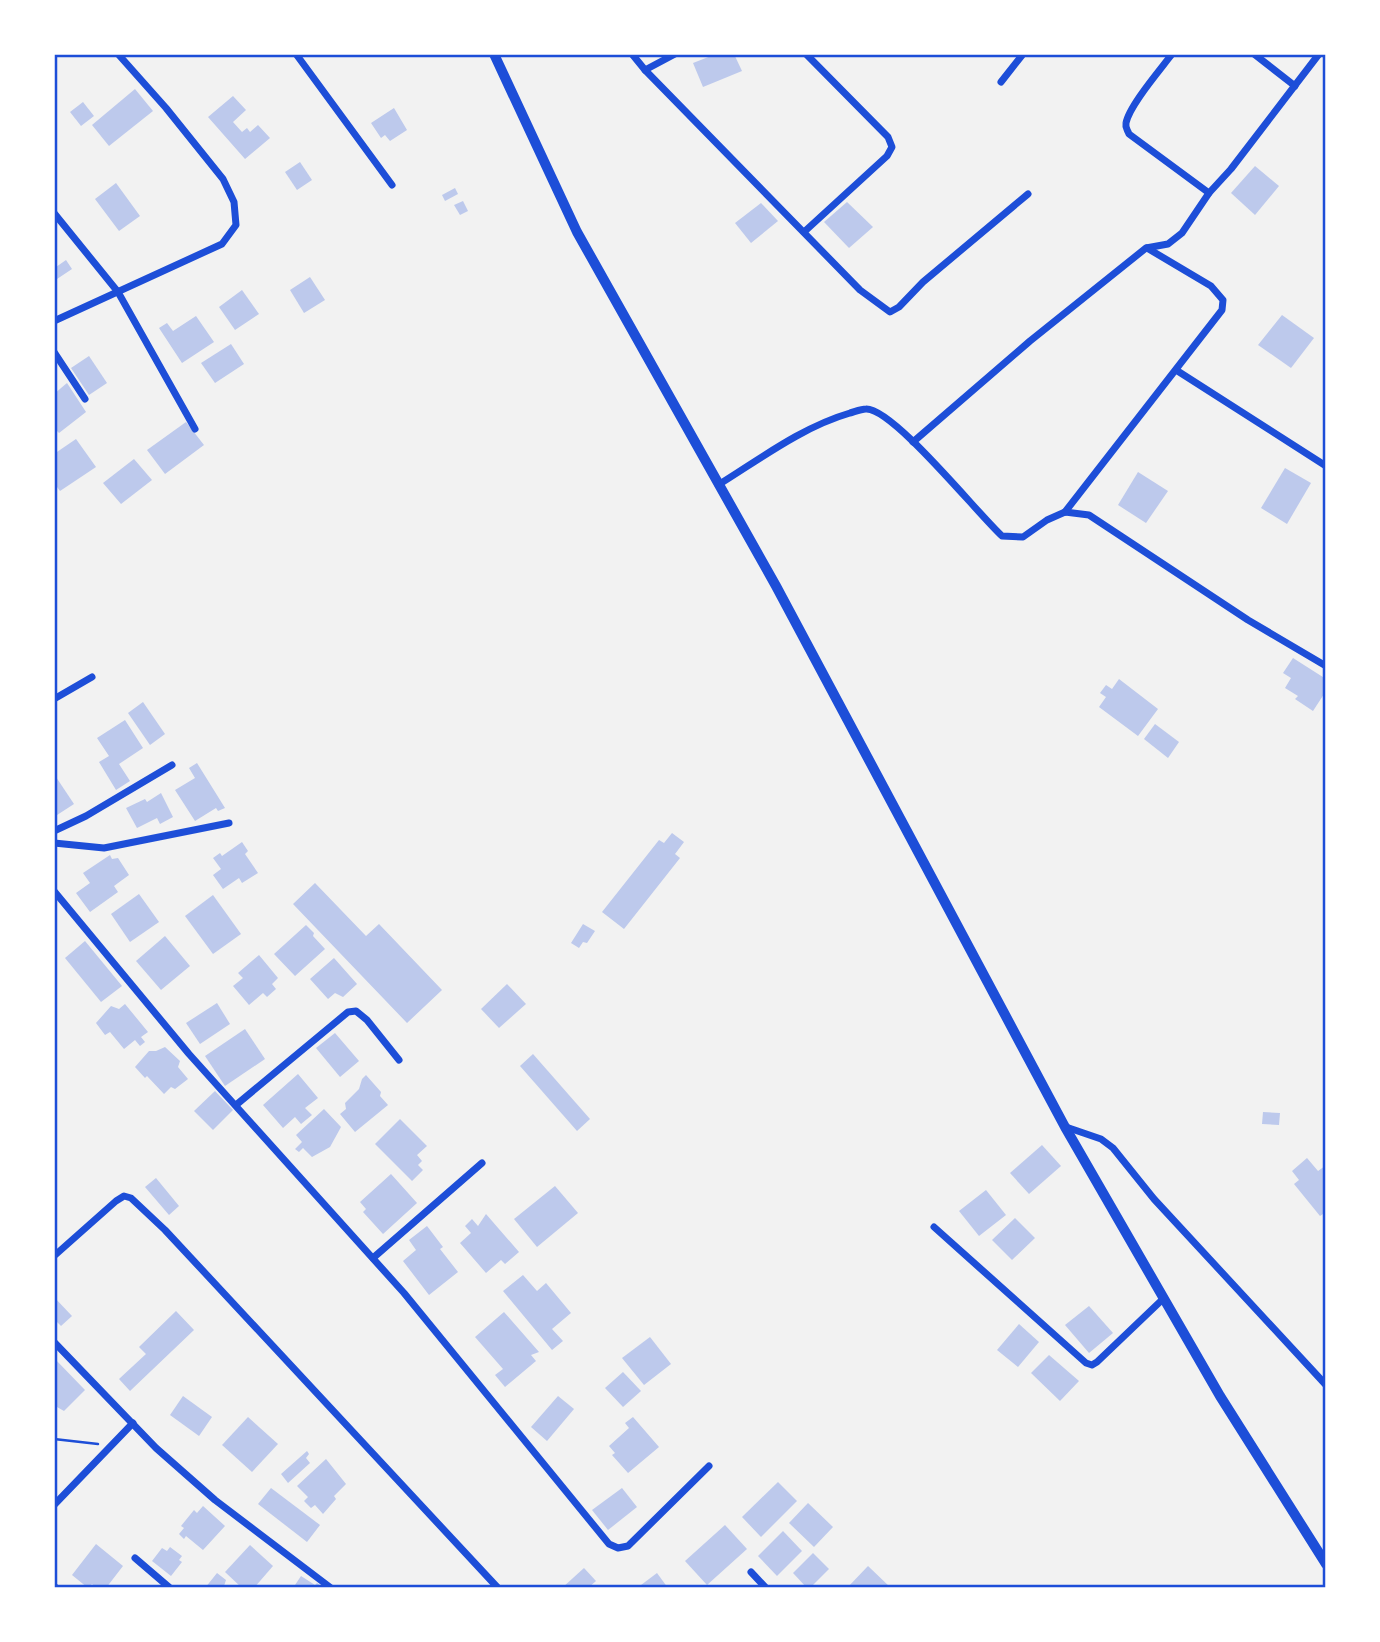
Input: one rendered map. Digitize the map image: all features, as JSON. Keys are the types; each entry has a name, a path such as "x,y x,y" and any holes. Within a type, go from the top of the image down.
{"street":[{"path":"54,321 222,244 236,225 234,202 223,179 118,54"},
{"path":"296,54 392,185"},
{"path":"494,54 577,232 788,609 1065,1126 1220,1396 1326,1564"},
{"path":"632,54 860,290 890,313 1028,194"},
{"path":"645,70 674,54"},
{"path":"804,232 887,156 892,147 888,137 806,54"},
{"path":"1001,82 1023,54"},
{"path":"1172,54 1143,92 1126,122 1126,129 1129,134 1209,193"},
{"path":"1254,54 1295,86"},
{"path":"913,442 1030,341 1146,248 1168,244 1182,233 1209,193 1231,169 1319,54"},
{"path":"54,213 118,292 195,429"},
{"path":"1065,513 1222,310 1223,300 1211,286 1146,248"},
{"path":"54,352 85,399"},
{"path":"1176,370 1326,466"},
{"path":"718,485 797,436 831,419 866,408 882,414 913,442 1002,536 1023,537 1047,520 1065,513 1090,515 1248,620 1326,666"},
{"path":"54,699 92,677"},
{"path":"54,831 86,816 172,765"},
{"path":"54,843 104,848 229,823"},
{"path":"54,891 189,1054 373,1258 609,1544 618,1548 628,1546 709,1466"},
{"path":"236,1105 348,1012 356,1011 367,1020 399,1060"},
{"path":"1065,1126 1101,1139 1113,1148 1154,1199 1326,1385"},
{"path":"373,1258 482,1163"},
{"path":"54,1256 116,1201 124,1196 131,1198 165,1230 498,1588"},
{"path":"934,1227 1086,1363 1092,1365 1164,1298"},
{"path":"54,1342 156,1448 215,1500 331,1588"},
{"path":"54,1505 133,1423"},
{"path":"135,1558 170,1588"},
{"path":"751,1572 766,1588"}],"path":[{"path":"54,1439 112,1445"}],"building":[{"path":"716,54 734,54 742,71 703,87 693,63"},
{"path":"135,89 153,111 109,146 92,125"},
{"path":"233,96 246,110 233,122 242,132 247,128 250,132 258,125 270,138 245,159 208,117"},
{"path":"83,102 94,116 81,126 70,112"},
{"path":"394,108 407,130 390,141 385,135 381,138 371,123"},
{"path":"300,162 312,180 297,190 285,172"},
{"path":"1255,166 1279,186 1255,215 1231,193"},
{"path":"116,183 140,216 119,231 95,199"},
{"path":"455,188 458,194 445,201 442,195"},
{"path":"463,201 468,211 460,215 454,205"},
{"path":"847,202 873,227 849,248 824,222"},
{"path":"761,203 778,221 751,243 735,223"},
{"path":"66,260 72,269 54,281 54,264 56,267"},
{"path":"310,277 325,300 304,313 290,290"},
{"path":"242,290 259,314 235,330 219,307"},
{"path":"1282,315 1314,338 1291,368 1258,345"},
{"path":"196,316 214,342 182,363 159,328 167,323 173,331"},
{"path":"231,344 244,364 215,383 201,363"},
{"path":"89,356 107,383 89,395 71,368"},
{"path":"67,383 86,412 59,433 54,428 54,394"},
{"path":"186,422 204,445 165,474 147,450"},
{"path":"76,439 96,467 60,491 54,483 54,454"},
{"path":"134,459 152,480 121,504 103,483"},
{"path":"1285,468 1311,483 1287,524 1261,508"},
{"path":"1138,472 1168,491 1146,523 1118,505"},
{"path":"1293,658 1326,679 1326,691 1313,711 1295,699 1298,696 1285,688 1291,678 1283,673"},
{"path":"1119,679 1158,709 1138,736 1099,707 1106,697 1100,693 1106,685 1112,689"},
{"path":"143,702 165,734 150,745 128,713"},
{"path":"125,720 143,748 119,764 130,781 116,790 99,762 109,756 97,738"},
{"path":"1155,724 1179,742 1168,758 1144,739"},
{"path":"197,763 225,808 218,811 216,808 195,821 175,790 195,778 189,768"},
{"path":"54,774 74,804 54,817"},
{"path":"161,793 173,817 160,824 157,818 137,828 126,808 145,799 147,802"},
{"path":"672,833 684,842 675,854 680,858 624,929 602,912 659,840 664,843"},
{"path":"242,842 248,851 245,854 258,873 242,883 239,878 223,889 213,875 221,869 213,858 220,853 222,856"},
{"path":"110,855 112,859 118,858 129,875 114,886 118,892 90,912 76,893 90,883 83,873"},
{"path":"315,883 366,936 379,924 442,990 407,1023 293,904"},
{"path":"139,894 159,922 130,942 111,914"},
{"path":"213,895 241,934 213,954 185,916"},
{"path":"583,924 595,931 587,943 583,942 579,948 571,943"},
{"path":"306,925 325,949 295,976 274,954"},
{"path":"165,936 190,966 161,990 136,961"},
{"path":"85,941 122,986 101,1002 65,958"},
{"path":"259,955 278,978 272,984 276,989 267,997 263,993 249,1005 233,986 243,978 238,973"},
{"path":"334,958 357,984 343,997 335,993 328,999 310,979"},
{"path":"507,984 526,1004 499,1028 481,1009"},
{"path":"217,1003 230,1024 200,1044 186,1023"},
{"path":"125,1004 148,1032 141,1037 145,1042 140,1046 135,1040 124,1049 110,1032 105,1035 96,1023 111,1006 119,1009"},
{"path":"245,1029 265,1059 225,1086 205,1056"},
{"path":"335,1033 359,1061 340,1077 316,1048"},
{"path":"165,1047 180,1061 178,1067 188,1079 175,1089 171,1087 164,1094 135,1067 149,1051"},
{"path":"533,1054 590,1119 577,1131 520,1066"},
{"path":"298,1074 318,1098 305,1108 312,1115 301,1124 295,1117 283,1128 263,1105"},
{"path":"366,1075 388,1105 355,1132 340,1114 346,1109 345,1103 359,1089"},
{"path":"215,1091 233,1110 213,1130 194,1111"},
{"path":"324,1109 341,1127 330,1147 312,1157 303,1148 299,1152 295,1149 302,1142 296,1135"},
{"path":"1263,1112 1280,1113 1279,1125 1262,1124"},
{"path":"400,1119 427,1146 417,1155 422,1161 418,1165 423,1170 412,1181 375,1144"},
{"path":"1042,1145 1061,1166 1029,1194 1010,1173"},
{"path":"1307,1158 1318,1171 1326,1167 1326,1212 1320,1216 1294,1184 1299,1180 1292,1171"},
{"path":"391,1174 417,1203 383,1234 363,1212 366,1209 360,1202"},
{"path":"156,1178 179,1206 169,1215 145,1187"},
{"path":"555,1186 578,1213 537,1247 514,1219"},
{"path":"986,1190 1006,1215 979,1236 959,1211"},
{"path":"486,1214 519,1252 505,1264 501,1260 486,1273 460,1243 471,1233 465,1226 472,1219 478,1226"},
{"path":"1015,1218 1035,1238 1012,1260 992,1240"},
{"path":"427,1226 458,1272 429,1295 403,1261 416,1250 409,1240"},
{"path":"523,1275 537,1291 546,1283 571,1313 552,1329 563,1341 552,1350 503,1291"},
{"path":"54,1297 72,1316 61,1326 54,1319"},
{"path":"1089,1306 1113,1333 1089,1353 1065,1325"},
{"path":"176,1311 194,1330 130,1391 119,1379 146,1354 139,1347"},
{"path":"504,1312 539,1352 531,1355 536,1361 505,1387 495,1375 503,1369 475,1337"},
{"path":"1019,1324 1039,1342 1018,1367 997,1350"},
{"path":"650,1337 671,1364 644,1385 622,1358"},
{"path":"1049,1355 1079,1381 1060,1401 1031,1373"},
{"path":"54,1358 85,1390 64,1411 57,1407 54,1410"},
{"path":"623,1372 641,1391 623,1407 605,1388"},
{"path":"183,1396 212,1417 199,1436 170,1415"},
{"path":"558,1396 574,1409 547,1441 531,1427"},
{"path":"248,1417 278,1444 252,1472 222,1445"},
{"path":"633,1417 659,1447 628,1473 612,1455 615,1453 609,1446 629,1428 625,1423"},
{"path":"307,1451 309,1454 306,1458 310,1463 288,1483 281,1474"},
{"path":"326,1459 346,1484 334,1496 336,1499 323,1514 315,1505 311,1508 304,1501 308,1497 297,1486"},
{"path":"778,1482 797,1501 761,1537 742,1517"},
{"path":"271,1488 320,1525 307,1542 258,1504"},
{"path":"622,1488 637,1507 608,1530 592,1510"},
{"path":"808,1503 833,1527 814,1547 789,1523"},
{"path":"203,1506 225,1526 203,1550 186,1536 184,1539 179,1534 184,1528 181,1526 194,1510 197,1513"},
{"path":"725,1525 747,1549 707,1585 685,1561"},
{"path":"783,1531 802,1551 777,1576 758,1556"},
{"path":"96,1544 123,1566 106,1588 96,1588 92,1584 88,1588 72,1575"},
{"path":"250,1545 273,1566 254,1588 242,1588 225,1572"},
{"path":"170,1547 182,1556 179,1560 182,1562 171,1576 152,1561 162,1548 167,1551"},
{"path":"813,1553 829,1569 807,1588 793,1573"},
{"path":"868,1566 891,1588 847,1588"},
{"path":"584,1568 596,1581 588,1588 562,1588"},
{"path":"217,1573 226,1580 224,1586 227,1588 205,1588"},
{"path":"657,1573 668,1588 643,1588 641,1585"},
{"path":"301,1576 315,1585 317,1583 324,1588 293,1588"}]}
